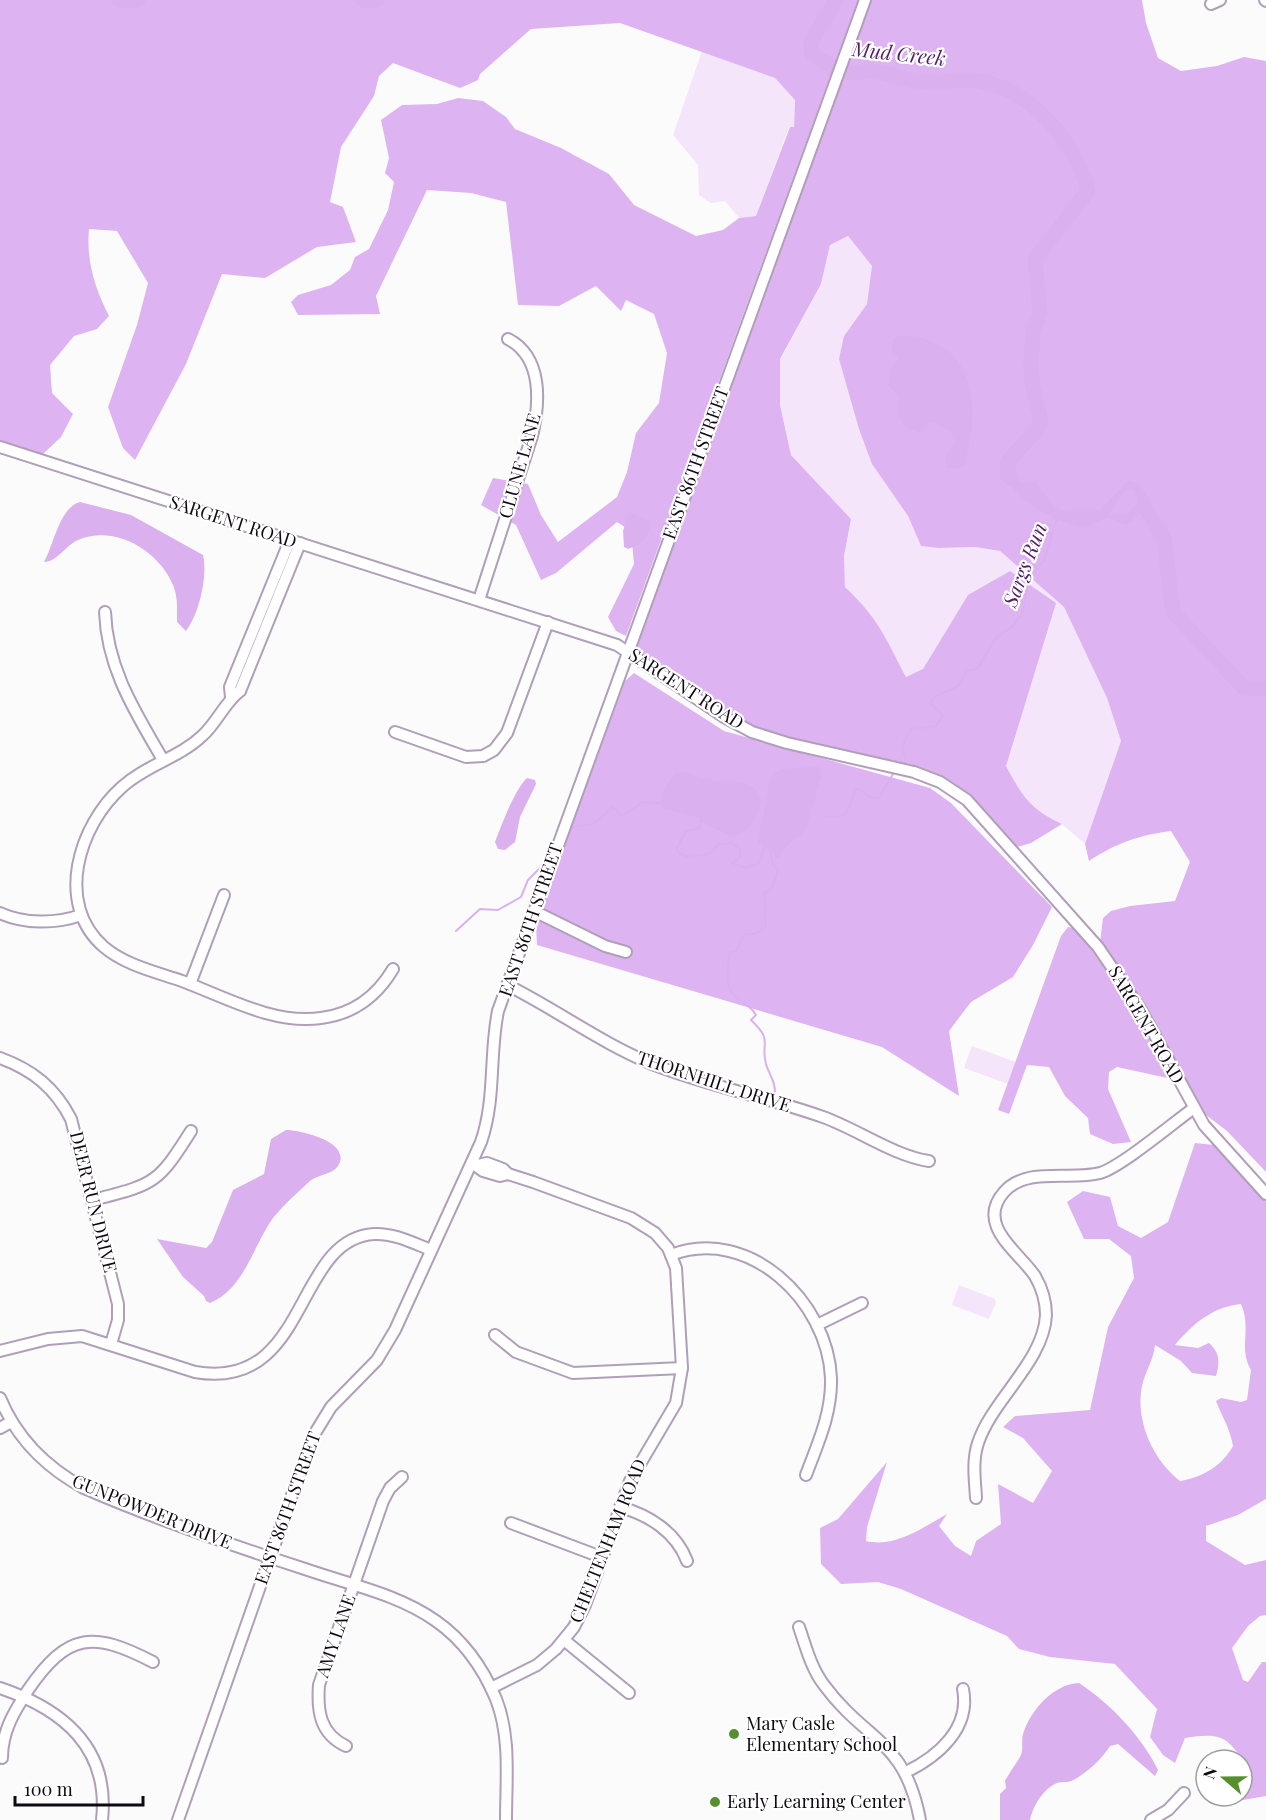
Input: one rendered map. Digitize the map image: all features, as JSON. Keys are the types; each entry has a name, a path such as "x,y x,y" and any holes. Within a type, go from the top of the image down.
{"street":[{"name":"EAST 86TH STREET","path":"178,1820 312,1438 324,1416 383,1351 475,1164 489,1115 494,1035 507,985 865,0"},
{"name":"CLUNE LANE","path":"479,600 532,436 537,411 532,363 524,350 508,339"},
{"name":"SARGENT ROAD","path":"0,447 617,645 724,717 752,732 787,743 914,772 940,782 964,798 1055,896 1107,958 1141,1010 1194,1108 1214,1137 1266,1194"},
{"path":"295,542 240,691 231,697 202,736 120,788 99,812 81,852 76,879 81,915 97,940 116,955 270,1014 309,1019 344,1012 365,1001 384,984 393,969"},
{"path":"105,612 110,658 132,705 163,760"},
{"path":"395,732 466,757 483,756 497,748 507,733 548,622"},
{"path":"190,984 224,895"},
{"path":"534,911 605,946 626,952"},
{"path":"0,913 23,920 57,922 81,915"},
{"name":"THORNHILL DRIVE","path":"507,985 598,1038 652,1064 703,1082 822,1117 912,1157 929,1161"},
{"name":"DEER RUN DRIVE","path":"0,1058 34,1074 52,1089 63,1105 78,1138 118,1304 118,1320 111,1344"},
{"path":"976,1498 974,1460 978,1443 987,1423 1036,1348 1046,1321 1045,1302 1036,1278 998,1233 995,1211 1001,1195 1013,1184 1028,1178 1101,1173 1194,1108"},
{"path":"93,1200 151,1183 167,1168 192,1131"},
{"path":"475,1164 487,1162 503,1169 508,1174 635,1219 658,1235 671,1255 690,1249 711,1248 730,1251 755,1261 793,1289 817,1324 829,1358 830,1396 823,1431 806,1475"},
{"path":"0,1351 70,1335 84,1336 195,1372 215,1374 235,1371 257,1362 275,1347 328,1260 345,1244 367,1235 387,1234 431,1250"},
{"name":"CHELTENHAM ROAD","path":"491,1688 537,1665 564,1640 585,1605 633,1473 676,1403 682,1368 678,1281 671,1255"},
{"path":"817,1324 862,1303"},
{"path":"495,1335 516,1352 573,1373 682,1368"},
{"name":"GUNPOWDER DRIVE","path":"0,1398 12,1422 41,1459 84,1488 269,1557 408,1605 442,1625 472,1656 491,1688 501,1715 506,1744 506,1820"},
{"path":"0,1428 12,1422"},
{"name":"AMY LANE","path":"346,1746 334,1739 324,1727 320,1717 318,1693 353,1585 386,1494 402,1477"},
{"path":"620,1508 643,1516 663,1528 675,1540 687,1561"},
{"path":"512,1523 602,1557"},
{"path":"799,1627 811,1662 824,1686 845,1710 891,1751 906,1772 920,1820"},
{"path":"564,1640 629,1693"},
{"path":"2,1758 4,1733 24,1696 51,1659 79,1644 94,1641 114,1643 153,1662"},
{"path":"0,1688 24,1696 62,1718 87,1748 100,1782 102,1820"},
{"path":"906,1772 934,1756 950,1739 961,1720 964,1707 963,1689"},
{"path":"1151,1820 1168,1810 1184,1793"}],"shaded area":[{"path":"0,0 858,0 626,636 616,631 608,617 634,564 631,531 617,522 556,573 541,580 516,525 481,505 493,478 528,484 541,515 558,542 617,497 627,472 636,433 659,403 667,353 654,314 626,300 621,311 596,286 559,306 518,305 506,202 471,193 427,190 376,296 380,314 298,315 291,302 298,295 331,285 350,270 355,257 369,249 388,210 394,182 385,173 389,158 381,120 402,105 437,104 458,98 483,101 506,117 515,129 561,148 609,174 634,205 696,236 723,230 739,218 756,216 790,127 794,127 795,100 775,78 620,23 531,29 480,74 478,80 460,88 393,63 379,76 374,96 341,147 330,202 343,207 356,242 317,247 265,278 222,274 186,364 135,460 123,448 108,407 137,325 148,283 117,231 89,229 88,241 93,274 109,316 97,329 74,336 50,365 52,393 73,414 61,437 43,454 0,440"},
{"path":"870,0 1142,0 1146,23 1158,58 1181,71 1217,66 1244,57 1266,61 1266,1172 1227,1131 1201,1111 1131,982 1100,943 1103,918 1111,911 1130,906 1175,901 1190,862 1171,831 1128,841 1089,861 1085,844 1121,741 1107,698 1064,607 1000,551 975,547 921,546 908,516 872,464 859,429 839,359 844,336 867,304 872,266 848,236 830,245 821,284 780,359 780,405 791,455 851,519 844,556 845,587 874,619 906,677 923,669 968,595 1010,571 1056,603 1006,766 1028,801 1042,813 1062,824 1031,843 1017,847 968,796 935,773 910,764 797,741 740,722 637,652 636,642"},
{"path":"702,51 775,78 795,100 794,127 789,127 756,216 739,218 725,201 711,203 699,195 698,165 673,135"},
{"path":"848,236 872,266 867,304 844,336 872,463 908,516 921,546 975,547 1000,551 1064,607 1107,698 1121,741 1085,844 1062,824 1038,813 1020,791 1006,766 1015,730 968,595 923,670 906,677 874,619 845,587 844,556 851,519 791,455 780,405 780,360 821,284 830,245"},
{"path":"902,335 927,340 946,350 959,364 968,381 972,401 972,422 970,444 964,466 956,469 946,467 945,458 955,443 952,433 934,422 927,423 920,433 903,425 898,414 899,396 888,385 892,367 899,358 892,353 893,339"},
{"path":"1003,459 1015,466 1020,481 1037,484 1054,507 1070,512 1074,509 1100,510 1129,480 1140,485 1171,538 1158,540 1140,513 1127,525 1108,517 1084,528 1059,520 1022,497 1004,476 999,464","holes":["1125,490 1135,491 1138,503 1126,515 1109,515"]},
{"path":"80,502 131,515 203,555 204,573 201,594 195,615 186,631 177,622 176,594 166,573 157,561 134,544 121,538 92,536 78,540 53,559 44,562 62,519 73,506"},
{"path":"629,512 651,522 644,539 628,549 624,547 623,531"},
{"path":"634,673 724,731 930,788 951,803 1052,907 1033,945 1013,977 971,1002 949,1031 959,1096 882,1047 537,945 536,924 625,681"},
{"path":"815,766 820,768 822,774 806,828 776,859 772,850 758,843 771,778 775,773 784,769"},
{"path":"683,772 716,781 742,782 753,787 761,799 753,822 745,831 733,837 705,824 700,818 661,808 662,794 667,785 675,773"},
{"path":"527,778 535,780 536,784 520,817 515,842 505,850 498,849 495,842 501,827 513,799"},
{"path":"1068,927 1075,928 1115,982 1172,1079 1117,1067 1109,1072 1108,1089 1131,1142 1113,1144 1090,1134 1088,1118 1065,1096 1049,1067 1027,1065 1009,1114 998,1110 1061,936"},
{"path":"972,1046 1016,1062 1008,1084 964,1068"},
{"path":"286,1130 313,1135 332,1144 338,1150 341,1158 338,1166 310,1181 282,1208 272,1219 238,1279 221,1297 210,1303 183,1277 157,1239 206,1248 212,1242 233,1190 264,1174 271,1139"},
{"path":"1195,1143 1214,1145 1266,1202 1266,1499 1238,1515 1206,1526 1206,1541 1245,1565 1266,1560 1266,1615 1260,1616 1248,1626 1232,1648 1243,1680 1248,1682 1262,1662 1266,1662 1266,1796 1254,1798 1254,1748 1233,1748 1223,1739 1198,1736 1185,1738 1175,1763 1163,1755 1150,1737 1157,1709 1115,1664 1050,1657 1019,1649 1007,1636 901,1589 878,1582 841,1584 821,1564 820,1528 838,1519 887,1462 867,1527 866,1541 887,1542 898,1539 918,1531 947,1514 939,1526 955,1546 971,1556 976,1541 1001,1524 998,1484 1033,1503 1052,1471 1023,1438 1003,1427 1015,1416 1090,1410 1108,1327 1134,1278 1131,1256 1109,1239 1084,1239 1067,1202 1083,1191 1110,1197 1118,1226 1141,1238 1168,1222","holes":["1241,1304 1245,1322 1246,1354 1251,1370 1247,1400 1241,1402 1221,1398 1216,1401 1233,1446 1211,1470 1180,1481 1154,1451 1141,1413 1142,1386 1155,1345 1181,1361 1192,1373 1216,1376 1218,1358 1209,1343 1198,1348 1175,1345 1196,1324 1221,1309"]},
{"path":"959,1285 995,1299 996,1302 989,1319 952,1305"},
{"path":"1079,1683 1102,1700 1134,1733 1158,1770 1155,1776 1118,1744 1110,1746 1082,1775 1069,1782 1057,1783 1047,1789 1036,1804 1030,1820 1000,1820 1000,1794 1006,1788 1005,1781 1021,1754 1023,1734 1031,1716 1044,1700 1060,1688"}],"waterway":[{"name":"Mud Creek","path":"119,0 138,0"},
{"name":"Mud Creek","path":"363,0 377,0"},
{"name":"Mud Creek","path":"836,0 811,42 812,53 821,60 836,69 847,72 877,72 920,82 973,80 999,86 1017,95 1049,121 1073,154 1082,173 1088,191 1035,259 1040,312 1033,331 1031,359 1032,383 1041,420 1037,430 1008,461 1007,475 1012,479"},
{"name":"Sargs Run","path":"903,764 906,760 902,747 910,729 936,726 943,715 930,703 935,697 959,685 966,671 977,669 996,638 1012,627 1022,614 1029,580 1045,558 1057,517"},
{"name":"Mud Creek","path":"1154,522 1164,539 1173,612 1244,688 1266,689"},
{"name":"Sargs Run","path":"824,816 839,816 847,811 855,790 860,789 871,798 879,798 893,774"},
{"name":"Sargs Run","path":"569,828 593,824 613,807 622,816 643,802 660,803"},
{"name":"Sargs Run","path":"702,818 699,829 686,831 677,848 679,853 688,857 709,854 719,844 733,843 740,850 740,857 732,863 746,868 759,863 765,844"},
{"name":"Sargs Run","path":"456,931 480,909 498,910 521,897 528,880 540,868 552,844"},
{"path":"769,847 773,865 778,870 773,886 764,894 766,926 756,934 745,934 736,951 730,952 727,971 730,989 756,1015 751,1020 764,1038 766,1064 775,1088 775,1092 769,1096"}],"place":[{"name":"Mary Casle Elementary School","path":"734,1734"},
{"name":"Early Learning Center","path":"715,1802"}]}
